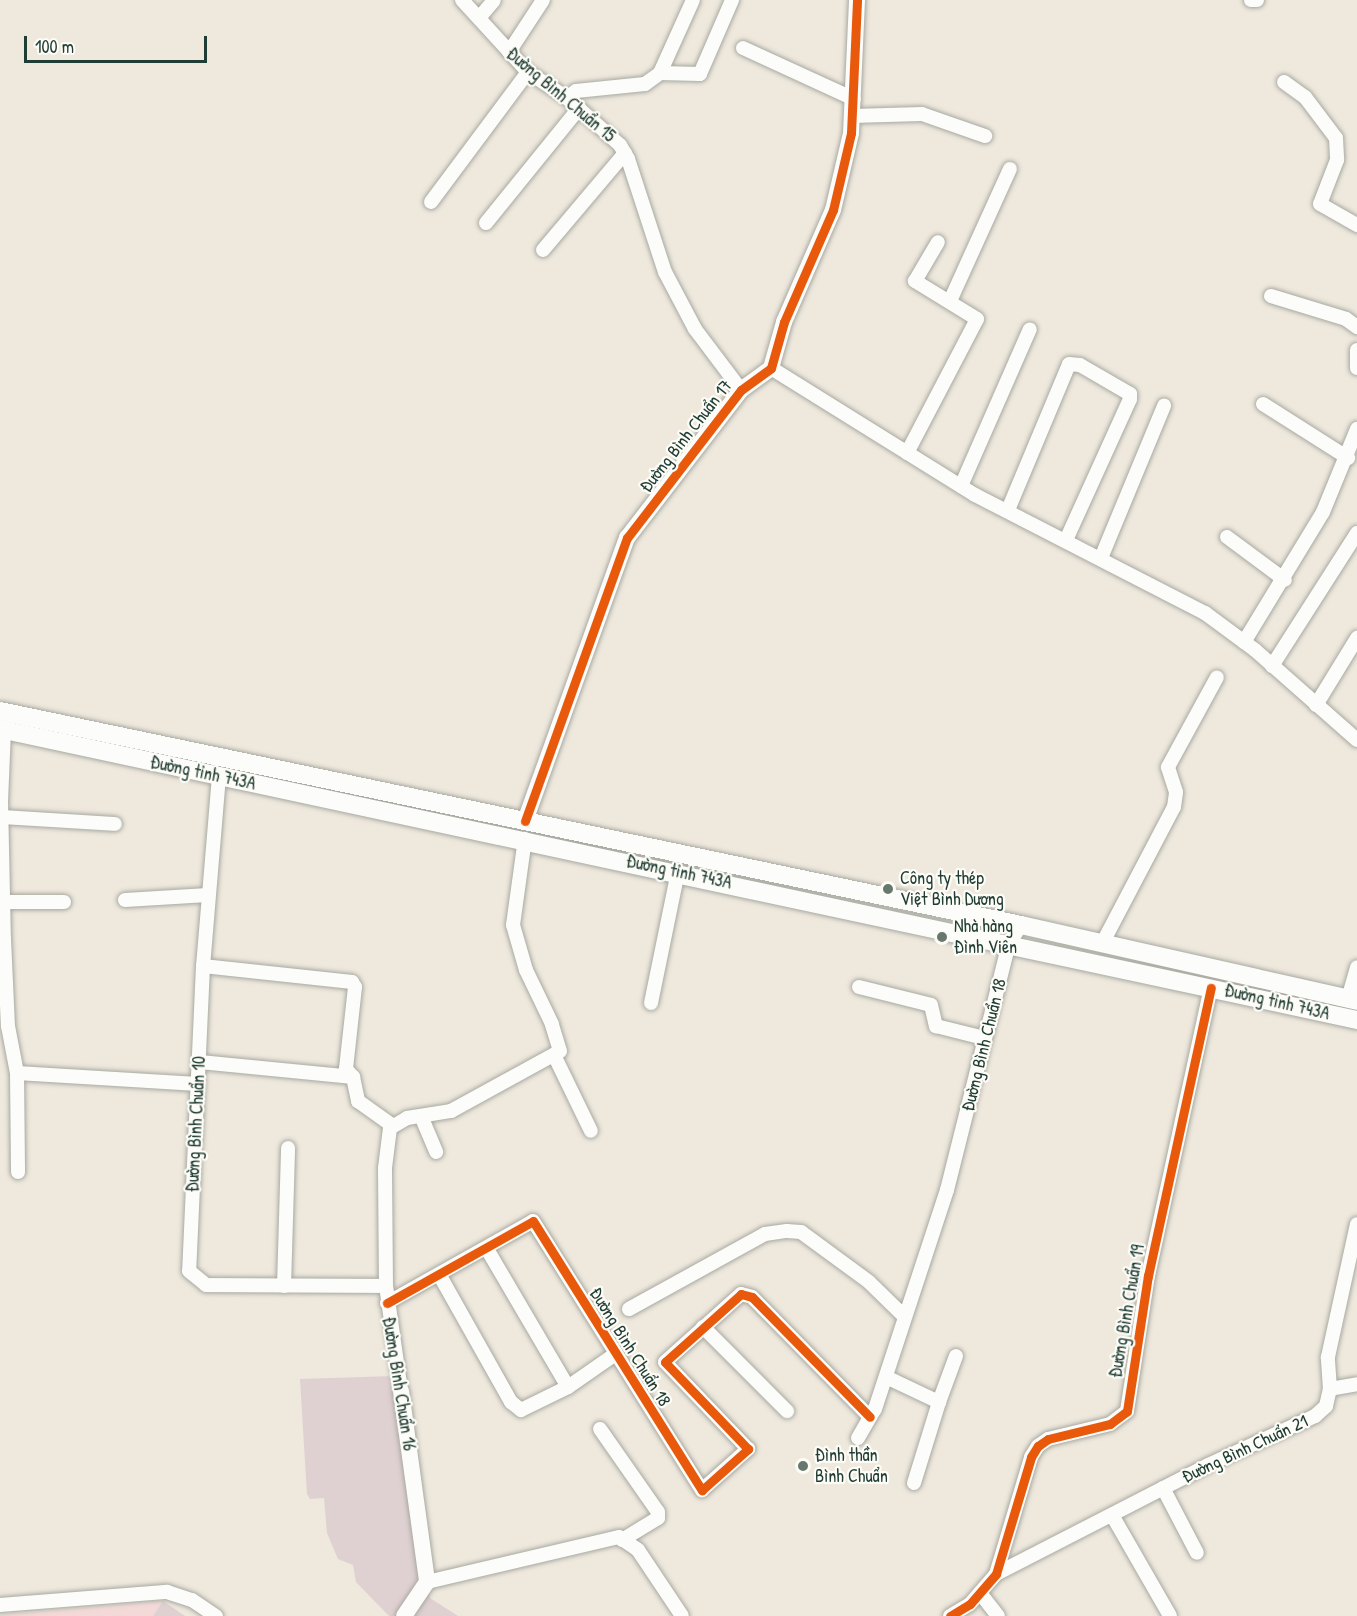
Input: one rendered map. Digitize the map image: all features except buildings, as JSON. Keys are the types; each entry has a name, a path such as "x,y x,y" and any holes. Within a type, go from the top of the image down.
{"main road":[{"name":"Đường tỉnh 743A","path":"0,711 257,764 525,830 678,872 1357,1020"},
{"name":"Đường tỉnh 743A","path":"2,730 252,784 525,830 1021,925 1353,1000"},
{"path":"252,784 257,764"}],"street":[{"name":"Đường Bình Chuẩn 15","path":"462,0 528,72 567,98 612,134 625,153 665,272 695,328 741,390"},
{"path":"479,18 494,0"},
{"path":"509,52 543,0"},
{"path":"567,98 576,91 645,84 660,73 693,0"},
{"path":"660,73 700,74 732,0"},
{"path":"857,0 853,107 833,210 784,322 771,368 961,486 1205,613 1244,642 1357,740"},
{"path":"1251,0 1257,0"},
{"path":"743,48 853,107 922,114 985,136"},
{"path":"431,202 528,72"},
{"path":"1284,82 1305,97 1336,138 1337,160 1320,204 1357,225"},
{"path":"486,224 579,108"},
{"path":"543,250 625,153"},
{"path":"950,301 1010,169"},
{"path":"907,453 977,319 915,281 938,242"},
{"path":"1272,296 1346,319 1357,327"},
{"path":"961,486 1030,329"},
{"path":"1357,350 1357,368"},
{"path":"1008,510 1069,364 1080,365 1130,394 1130,399 1066,540"},
{"name":"Đường Bình Chuẩn 17","path":"525,830 627,538 741,390 771,368"},
{"path":"1263,404 1348,458"},
{"path":"1101,558 1164,406"},
{"path":"1244,642 1284,580 1348,458 1357,429"},
{"path":"1272,666 1357,533"},
{"path":"1227,537 1284,580"},
{"path":"1316,705 1357,638"},
{"path":"1102,944 1174,807 1176,792 1168,767 1217,677"},
{"path":"2,730 3,972 8,1026 17,1073 18,1172"},
{"name":"Đường Bình Chuẩn 10","path":"219,776 203,966 189,1270 206,1285 386,1286"},
{"path":"1,817 115,824"},
{"path":"525,830 513,925 526,970 559,1043 555,1057 591,1131"},
{"path":"651,1004 678,872"},
{"path":"125,900 208,895"},
{"path":"3,902 64,902"},
{"name":"Đường Bình Chuẩn 18","path":"858,1438 870,1417 886,1377 949,1182 984,1038 1010,944 1021,925"},
{"path":"203,966 352,982 355,987 346,1069 353,1077 358,1101 393,1126 421,1116 451,1111 555,1057"},
{"path":"1353,1000 1357,967"},
{"path":"859,987 931,1005 936,1026 984,1038"},
{"name":"Đường Bình Chuẩn 19","path":"996,1574 1031,1457 1038,1446 1048,1438 1110,1424 1127,1411 1130,1403 1148,1276 1211,988"},
{"path":"200,1062 353,1077"},
{"path":"17,1073 198,1084"},
{"path":"421,1116 436,1152"},
{"name":"Đường Bình Chuẩn 16","path":"393,1126 385,1168 387,1303 427,1582"},
{"path":"284,1286 288,1148"},
{"name":"Đường Bình Chuẩn 18","path":"487,1249 533,1221 614,1354 702,1490 748,1449 665,1362 704,1327"},
{"path":"1357,1224 1328,1357 1330,1389 1357,1384"},
{"path":"629,1310 765,1234 787,1231 801,1232 869,1282 904,1316"},
{"path":"387,1303 487,1249 568,1387"},
{"path":"440,1276 511,1402 521,1410 568,1387 614,1354"},
{"path":"787,1411 704,1327 741,1294 752,1297 870,1417"},
{"path":"914,1483 956,1356"},
{"path":"886,1377 939,1402"},
{"name":"Đường Bình Chuẩn 21","path":"996,1574 1163,1488 1315,1416 1326,1406 1330,1389"},
{"path":"404,1616 427,1582 622,1540 658,1518 658,1512 600,1429"},
{"path":"1163,1488 1197,1553"},
{"path":"1112,1515 1170,1616"},
{"path":"622,1540 638,1550 682,1616"},
{"path":"950,1616 980,1593 996,1574"},
{"path":"0,1605 167,1592 192,1600 216,1616"},
{"path":"980,1593 998,1616"}],"shaded area":[{"path":"394,1376 430,1598 458,1616 389,1616 356,1582 353,1565 338,1559 327,1533 324,1498 310,1499 307,1494 300,1379"},
{"path":"163,1601 153,1616 0,1616 0,1615"},
{"path":"163,1601 185,1616 153,1616"}],"cycle path":[{"path":"525,821 627,538 741,390 771,368 784,322 833,210 851,133 857,0"},
{"path":"950,1616 970,1604 996,1574 1031,1457 1038,1446 1048,1439 1110,1424 1127,1411 1148,1276 1211,988"},
{"path":"387,1303 533,1221 702,1490 748,1449 665,1362 741,1294 752,1297 870,1417"}],"place":[{"name":"Công ty thép Việt Bình Dương","path":"888,889"},
{"name":"Nhà hàng Đình Viên","path":"942,937"},
{"name":"Đình thần Bình Chuẩn","path":"803,1466"}]}
